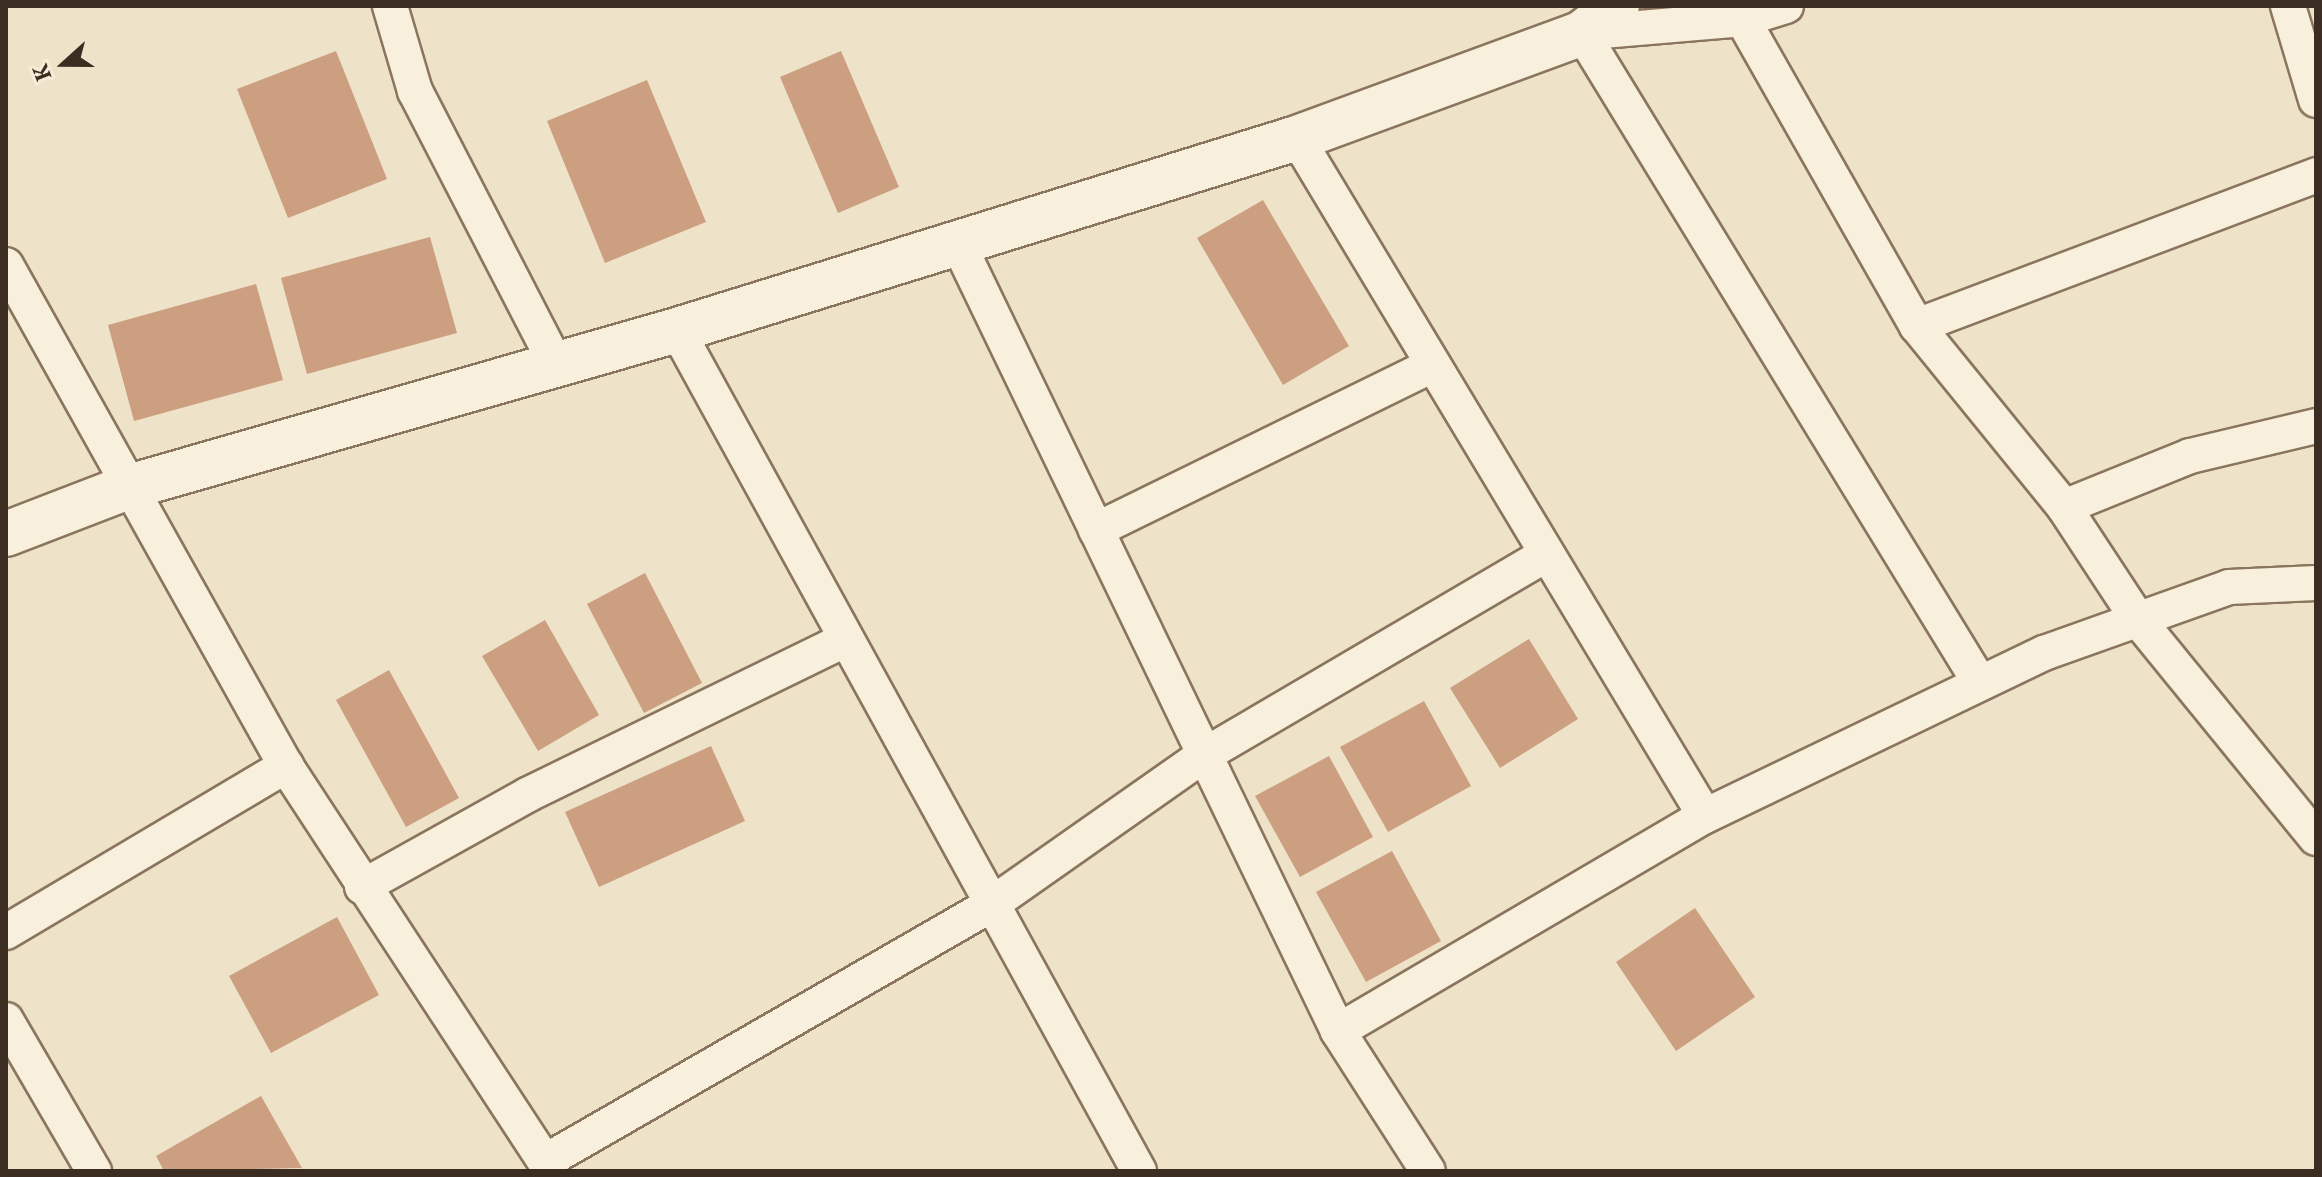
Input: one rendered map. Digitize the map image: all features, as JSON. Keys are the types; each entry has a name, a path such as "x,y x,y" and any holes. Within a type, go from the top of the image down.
{"street":[{"path":"390,6 415,91 556,364"},
{"path":"1582,33 1617,6"},
{"path":"6,534 125,488 677,330 956,239 1297,138 1582,33 1786,6"},
{"path":"2288,6 2316,100"},
{"path":"1740,12 1917,326 2064,507 2139,621 2316,838"},
{"path":"1582,33 1980,683"},
{"path":"1297,138 1705,816"},
{"path":"1917,326 2316,175"},
{"path":"956,239 1201,757 1338,1031 1428,1171"},
{"path":"6,265 125,488 286,766 362,887 549,1166 989,906 1201,757 1547,554"},
{"path":"677,330 1130,1167"},
{"path":"1096,530 1433,365"},
{"path":"2064,507 2190,456 2316,426"},
{"path":"1338,1031 1705,816 1980,683 2229,587 2316,583"},
{"path":"362,887 529,794 843,641"},
{"path":"6,932 286,766"},
{"path":"6,1020 94,1171"}],"building":[{"path":"336,51 387,179 288,218 237,89"},
{"path":"841,51 899,187 838,213 780,77"},
{"path":"647,80 706,222 605,263 547,121"},
{"path":"1263,200 1349,346 1283,385 1197,238"},
{"path":"430,237 457,333 307,374 281,278"},
{"path":"256,284 283,380 134,421 108,325"},
{"path":"645,573 702,683 644,713 587,604"},
{"path":"545,620 599,715 538,751 482,656"},
{"path":"1529,639 1578,719 1500,768 1450,688"},
{"path":"389,670 459,798 406,827 336,700"},
{"path":"1424,701 1471,786 1388,832 1340,747"},
{"path":"711,746 745,821 599,887 565,812"},
{"path":"1329,756 1373,837 1300,877 1255,796"},
{"path":"1392,851 1441,941 1366,982 1316,892"},
{"path":"1695,908 1755,997 1676,1051 1616,962"},
{"path":"337,917 379,995 271,1053 229,976"},
{"path":"261,1096 302,1168 164,1171 156,1156"}]}
